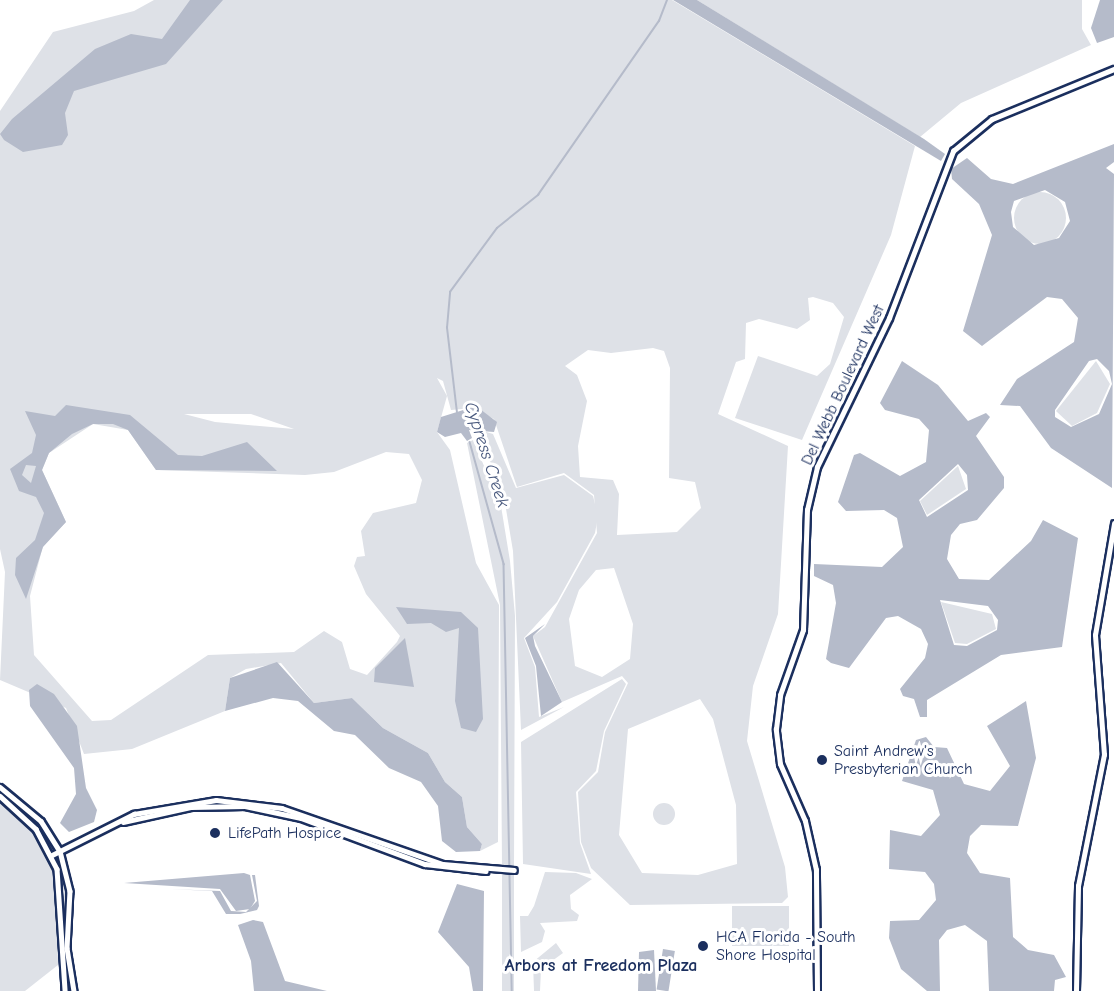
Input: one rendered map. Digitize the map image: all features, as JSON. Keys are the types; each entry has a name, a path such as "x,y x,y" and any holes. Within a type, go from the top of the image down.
{"street":[{"name":"Del Webb Boulevard West","path":"817,991 816,870 805,821 780,764 776,729 780,695 802,630 807,510 817,467 888,318 953,151 992,119 1114,69"},
{"path":"1076,991 1078,886 1104,755 1095,635 1114,524"},
{"path":"0,787 40,821 60,851 70,891 68,960 74,991"},
{"path":"0,796 36,829 52,855 62,889 59,954 65,991"},
{"path":"52,855 115,824 176,804 248,802 303,814 426,860 514,870"}],"shaded area":[{"path":"154,0 672,0 915,146 891,235 802,440 735,418 758,356 817,376 830,364 844,317 833,303 813,297 808,298 810,320 797,329 759,319 746,323 745,359 736,362 718,414 788,446 778,614 753,686 747,741 785,867 788,897 782,903 630,905 591,868 581,842 578,792 598,772 605,732 628,683 622,676 562,702 533,636 545,627 597,533 594,495 564,473 517,487 494,419 472,408 451,410 443,381 437,378 447,396 437,432 450,450 476,563 499,605 498,842 480,851 482,844 467,827 462,797 445,782 428,753 383,728 352,698 314,703 281,663 246,669 230,678 225,711 132,749 84,754 66,708 0,680 5,572 0,549 0,111 53,32 134,11","holes":["653,348 664,351 670,368 669,478 695,482 701,508 677,532 617,535 619,494 613,480 580,477 578,446 587,401 577,375 565,366 588,350 611,353","184,414 251,414 294,429 215,422","93,424 128,430 156,470 305,475 334,472 386,452 409,454 422,480 416,503 373,513 361,531 365,556 357,557 354,566 366,594 400,636 397,642 367,675 350,669 342,642 324,631 294,652 208,655 111,720 92,721 34,655 30,596 43,546 66,522 42,470 49,453","614,568 633,624 630,659 602,677 575,666 569,619 579,590 596,570","700,699 713,719 736,805 737,864 698,875 642,873 619,835 628,729"]},
{"path":"697,0 1082,0 1082,29 1091,45 961,103 920,137"},
{"path":"1040,192 1050,194 1058,200 1064,208 1066,218 1064,228 1058,236 1050,242 1040,244 1030,242 1022,236 1016,228 1014,218 1016,208 1022,200 1030,194"},
{"path":"1096,361 1110,384 1097,413 1072,426 1056,411"},
{"path":"483,431 493,434 516,488 564,475 593,496 598,516 595,533 557,602 524,638 535,667 539,717 564,707 521,730 513,551 502,485 479,440"},
{"path":"473,440 501,506 510,561 515,616 514,868 502,867 500,605 467,443"},
{"path":"958,466 966,489 927,515 920,501"},
{"path":"941,602 992,614 996,629 967,644 955,643"},
{"path":"622,679 626,684 604,731 596,771 576,792 580,843 591,874 523,864 521,742"},
{"path":"0,789 40,824 57,850 53,852"},
{"path":"0,798 35,830 56,870 58,965 25,991 0,991"},
{"path":"664,803 672,806 675,814 672,822 664,825 656,822 653,814 656,806"},
{"path":"59,854 67,896 62,944 63,888 55,856"},
{"path":"502,872 514,872 514,991 502,991"},
{"path":"545,872 576,873 592,879 570,895 571,909 579,915 577,921 540,923 545,931 542,942 521,952 520,916 528,916 534,906"},
{"path":"732,906 789,906 789,946 732,946"},
{"path":"556,943 563,953 541,969 540,991 534,991 533,962"}],"water":[{"path":"190,0 223,0 166,64 74,91 65,113 68,135 62,145 23,152 4,140 0,134 12,119 95,49 131,34 162,39"},
{"path":"673,0 697,0 924,139 945,154 941,161"},
{"path":"1100,0 1114,0 1114,37 1097,43 1091,28"},
{"path":"1114,144 1114,162 1106,168 1114,174 1112,488 1051,448 1020,406 1000,405 1017,379 1074,342 1078,318 1062,299 1047,297 982,346 963,331 992,235 979,204 952,179 951,169 967,158 991,179 1013,184","holes":["1045,190 1065,202 1070,221 1059,238 1034,245 1013,227 1011,212 1014,201","1097,359 1109,371 1112,384 1099,414 1071,427 1055,417 1055,410 1089,361"]},
{"path":"902,361 938,385 968,421 986,413 990,417 976,436 1004,477 1004,488 977,520 960,524 951,535 947,559 959,579 989,580 1031,541 1043,520 1078,538 1062,647 1001,655 927,700 927,717 920,717 914,699 903,696 900,689 925,658 928,644 921,629 898,616 886,618 849,668 831,663 826,659 836,603 833,585 814,576 814,564 882,567 903,547 897,518 884,510 846,511 838,502 854,455 860,453 900,476 926,462 929,430 919,419 885,410 880,403","holes":["958,464 967,475 968,490 927,517 919,500","940,600 988,606 998,620 997,630 967,646 954,645"]},
{"path":"66,405 130,415 178,455 202,456 247,442 277,471 156,470 128,430 113,424 93,424 72,434 49,453 42,470 66,522 43,547 26,599 15,575 16,558 35,540 44,513 36,497 19,491 10,469 32,453 36,435 25,411 55,416","holes":["26,465 36,466 31,483 22,475"]},
{"path":"476,406 497,422 494,432 469,430 472,438 467,441 461,433 445,437 437,432 441,417"},
{"path":"396,607 461,612 478,628 483,719 476,732 461,728 455,701 459,628 446,632 431,623 407,624"},
{"path":"545,624 533,636 535,646 562,702 541,716 536,666 525,638"},
{"path":"405,638 414,687 374,682 375,668"},
{"path":"277,662 314,703 352,698 383,728 428,753 445,782 462,797 467,827 482,844 480,851 456,852 442,841 438,806 421,782 389,768 355,735 334,731 298,701 273,698 225,711 230,678"},
{"path":"37,684 54,694 77,726 86,788 97,810 94,822 69,832 60,823 76,794 74,768 30,706 29,690"},
{"path":"1026,701 1036,758 1018,826 981,825 970,836 967,853 980,873 1010,878 1013,937 1028,950 1054,955 1066,977 1055,980 1054,991 989,991 987,941 965,925 947,930 939,940 940,991 927,991 901,969 889,938 890,921 919,920 936,900 934,884 925,872 889,869 890,830 921,836 940,815 933,790 902,781 916,740 926,737 934,747 947,748 964,784 990,791 1010,766 987,726"},
{"path":"244,873 250,875 255,901 250,909 236,911 220,889 124,883"},
{"path":"252,875 255,875 259,906 257,910 240,914 226,914 212,891 169,889 220,891 231,911 246,912 257,901"},
{"path":"457,884 484,891 483,991 473,991 469,967 438,932"},
{"path":"253,920 263,922 285,981 327,991 254,991 251,961 238,925"},
{"path":"663,949 675,951 668,991 657,989"},
{"path":"654,950 656,991 638,991 639,952"}],"waterway":[{"name":"Cypress Creek","path":"457,413 447,328 450,292 497,228 538,195 659,21 667,0"},
{"name":"Cypress Creek","path":"470,442 504,564 512,991"}],"place":[{"name":"Saint Andrew's Presbyterian Church","path":"822,760"},
{"name":"LifePath Hospice","path":"215,833"},
{"name":"HCA Florida - South Shore Hospital","path":"703,946"}],"district":[{"name":"Arbors at Freedom Plaza","path":"601,966"}]}
